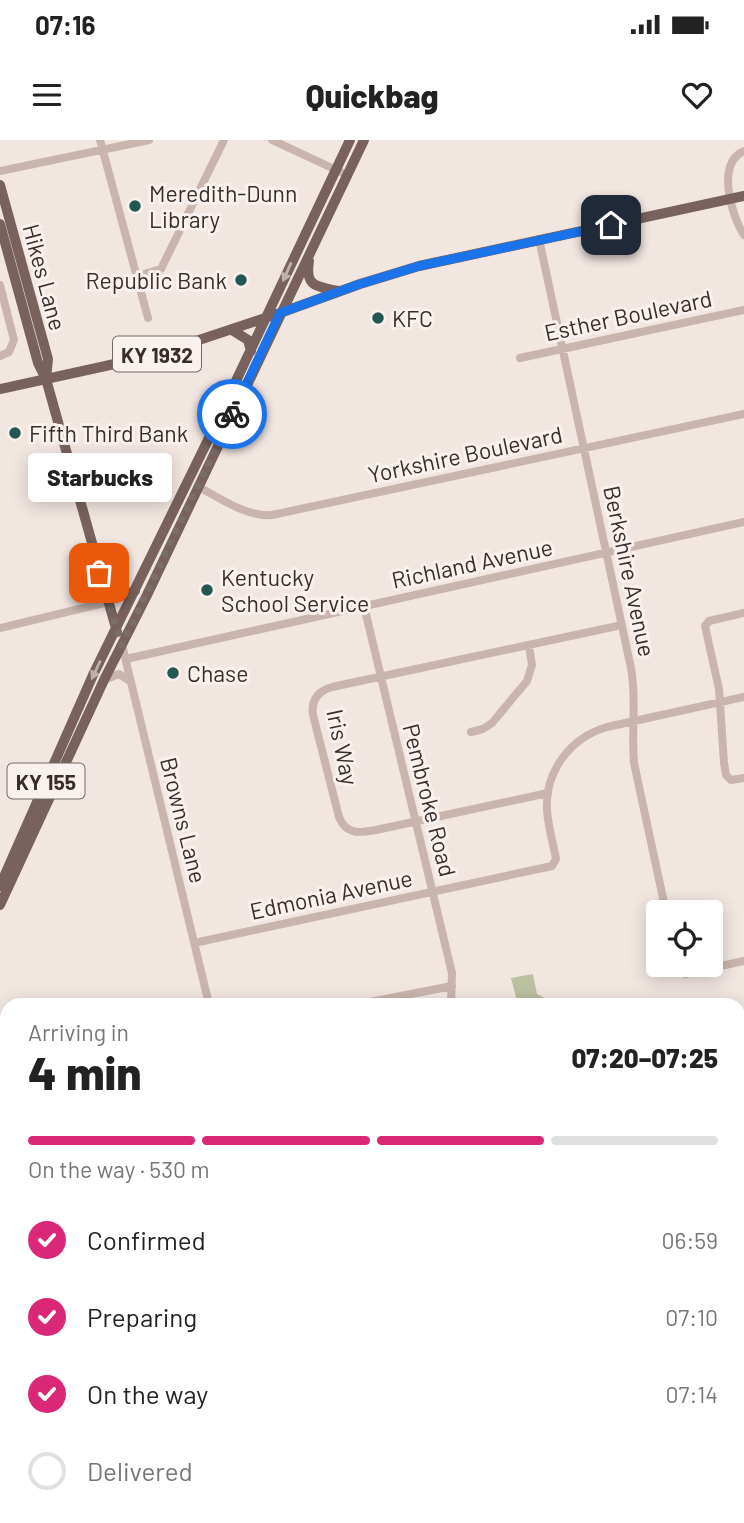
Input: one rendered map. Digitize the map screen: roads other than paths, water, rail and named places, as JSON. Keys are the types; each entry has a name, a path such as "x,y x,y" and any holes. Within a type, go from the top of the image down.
{"main road":[{"name":"KY 155","path":"0,886 93,675 251,351 350,140"},
{"name":"KY 155","path":"0,905 104,680 199,488 364,140"},
{"name":"Hikes Lane","path":"0,185 48,359 46,379"},
{"name":"KY 1932","path":"0,389 150,356 419,266 744,198"},
{"name":"Hikes Lane","path":"0,224 38,363 46,379 122,645"},
{"path":"312,249 308,278 318,287 338,291"},
{"path":"232,330 248,340 251,351"},
{"path":"107,599 135,591"}],"street":[{"path":"100,140 148,318"},
{"path":"0,171 149,140"},
{"path":"136,276 162,269 223,140"},
{"path":"272,140 347,175"},
{"path":"744,151 734,158 728,172 732,200 744,235"},
{"name":"Berkshire Avenue","path":"539,239 633,682 634,763 663,900"},
{"path":"0,285 4,318 13,345 9,352 0,356"},
{"name":"Esther Boulevard","path":"520,358 744,310"},
{"name":"Yorkshire Boulevard","path":"199,488 250,512 272,515 744,414"},
{"name":"Richland Avenue","path":"126,659 744,522"},
{"path":"0,628 107,599"},
{"name":"Pembroke Road","path":"364,606 452,973 452,998"},
{"path":"744,613 706,623 720,702 721,745 726,775 731,780 744,778"},
{"name":"Iris Way","path":"548,793 360,833 349,830 339,817 313,715 314,701 322,691 622,625"},
{"name":"Browns Lane","path":"122,645 208,998"},
{"path":"471,732 492,723 527,681 532,665 529,645"},
{"path":"104,680 119,674 131,682"},
{"path":"548,793 557,765 575,744 595,731 744,697"},
{"name":"Edmonia Avenue","path":"194,943 552,866 556,863 547,816 548,793"},
{"path":"723,965 744,961"},
{"path":"391,998 452,986"}],"place":[{"name":"Meredith-Dunn Library","path":"135,206"},
{"name":"Republic Bank","path":"241,280"},
{"name":"KFC","path":"378,318"},
{"name":"Fifth Third Bank","path":"15,433"},
{"name":"Starbucks","path":"99,573"},
{"name":"Kentucky School Service","path":"207,590"},
{"name":"Chase","path":"173,673"}]}
